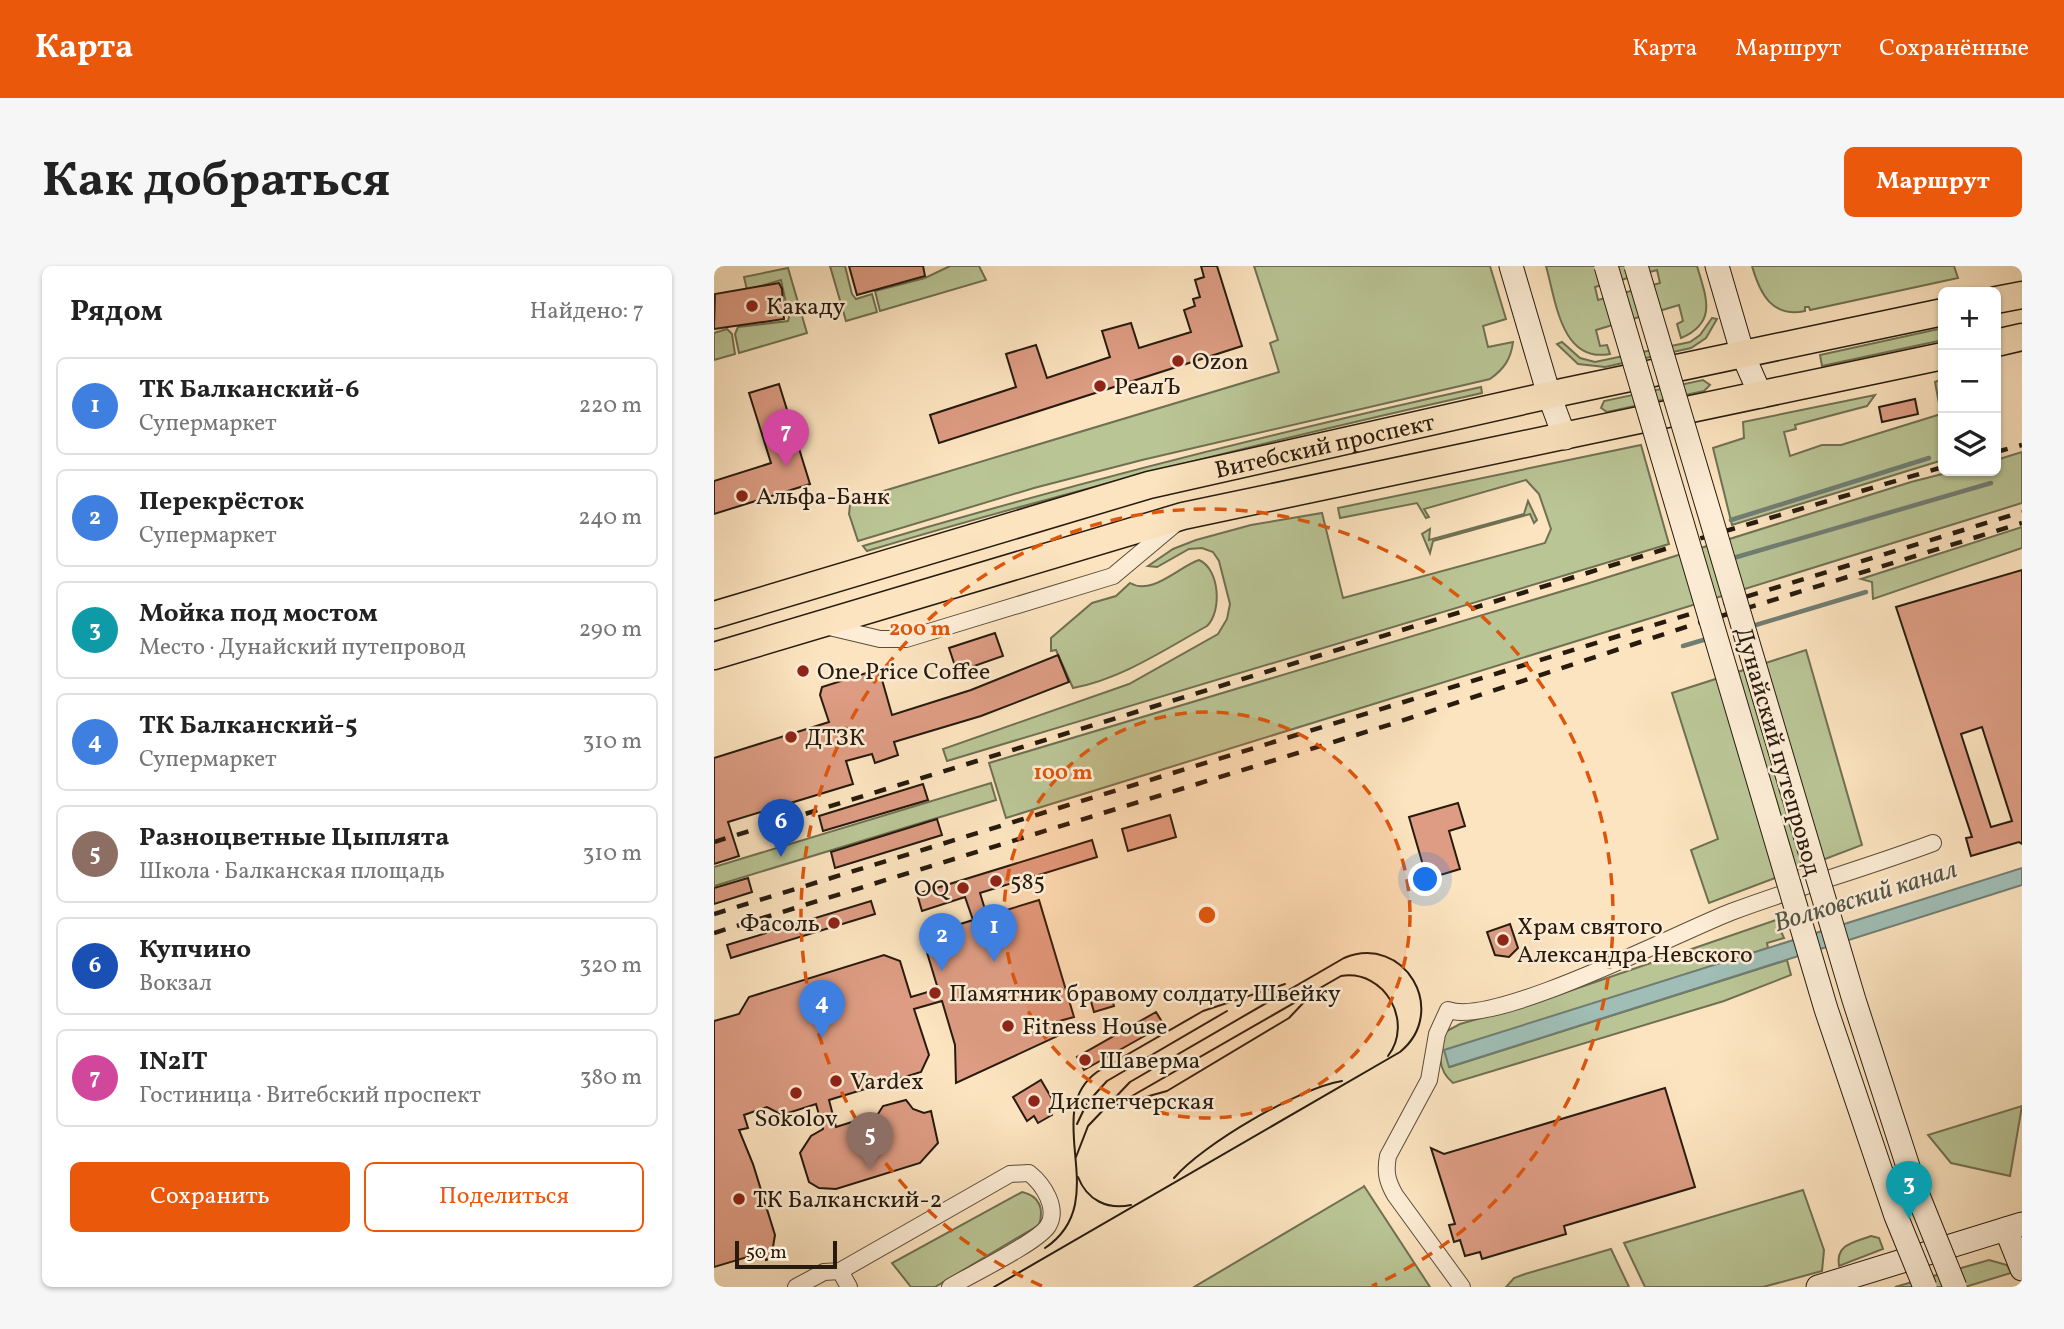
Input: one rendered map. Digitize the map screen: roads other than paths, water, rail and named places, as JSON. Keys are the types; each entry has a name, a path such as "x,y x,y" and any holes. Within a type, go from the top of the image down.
{"main road":[{"path":"1511,266 1556,393"},
{"path":"1526,266 1565,438"},
{"name":"Дунайский путепровод","path":"1606,266 1826,1009 1896,1216 1925,1287"},
{"name":"Дунайский путепровод","path":"1636,266 1866,1039 1915,1188 1955,1287"},
{"path":"1717,266 1750,353"},
{"path":"1732,266 1760,396"},
{"path":"2001,299 2022,295"},
{"name":"Витебский проспект","path":"714,615 1149,485 1556,393 1938,313"},
{"path":"2001,342 2022,337"},
{"name":"Витебский проспект","path":"719,658 819,625 1183,516 1565,438 1938,357"},
{"path":"2016,1234 2022,1269"},
{"path":"1830,1285 2016,1234"},
{"path":"1868,1287 2016,1234"}],"street":[{"path":"819,625 880,639 906,639 1114,576 1183,516"},
{"path":"1462,1287 1387,1183 1385,1170 1388,1156 1429,1080 1437,1034 1447,1010 1466,1014 1494,1008 1636,955 1731,912 1933,843"},
{"path":"796,1287 832,1272 1010,1174 1029,1173 1041,1186 1052,1208 1048,1226 1030,1240 950,1287"},
{"path":"832,1272 849,1287"}],"water":[{"path":"2022,868 2022,885 1449,1067 1444,1050"}],"waterway":[{"path":"1731,520 1929,458"},
{"path":"1730,559 1991,483"},
{"path":"1749,627 1866,592"},
{"path":"1683,646 1710,638"}],"tram line":[{"path":"994,1287 1400,1052 1414,1035 1421,1016 1420,998 1413,980 1401,966 1385,956 1366,953 1344,958 1130,1082 1088,1126 1076,1157"},
{"path":"1111,1108 1341,976 1357,976 1371,981 1382,989 1391,1001 1398,1028 1395,1043 1388,1056"},
{"path":"1045,1248 1065,1229 1075,1207 1077,1183 1074,1111 1081,1090 1097,1072 1203,1011 1285,984"},
{"path":"1131,1101 1167,1091 1289,1018 1307,999"},
{"path":"1077,1124 1087,1103 1107,1081 1227,1011"},
{"path":"1174,1178 1206,1149 1253,1119 1302,1094 1342,1081"},
{"path":"1078,1177 1087,1192 1099,1202 1114,1206 1131,1205"}],"railway":[{"path":"2001,451 2022,445"},
{"path":"714,842 1678,545 1938,468"},
{"path":"714,914 2022,512"},
{"path":"714,933 1395,723 1689,626 2022,523"}],"place":[{"name":"Какаду","path":"752,306"},
{"name":"Ozon","path":"1178,361"},
{"name":"РеалЪ","path":"1100,386"},
{"name":"IN2IT","path":"786,467"},
{"name":"Альфа-Банк","path":"742,496"},
{"name":"One Price Coffee","path":"803,671"},
{"name":"ДТЗК","path":"791,737"},
{"name":"Купчино","path":"781,857"},
{"name":"585","path":"996,881"},
{"name":"OQ","path":"963,888"},
{"name":"Фасоль","path":"834,923"},
{"name":"Храм святого Александра Невского","path":"1503,940"},
{"name":"ТК Балканский-6","path":"994,962"},
{"name":"Перекрёсток","path":"942,971"},
{"name":"Памятник бравому солдату Швейку","path":"935,993"},
{"name":"Fitness House","path":"1008,1026"},
{"name":"ТК Балканский-5","path":"822,1038"},
{"name":"Шаверма","path":"1085,1060"},
{"name":"Vardex","path":"836,1081"},
{"name":"Sokolov","path":"796,1093"},
{"name":"Диспетчерская","path":"1034,1101"},
{"name":"Разноцветные Цыплята","path":"870,1170"},
{"name":"ТК Балканский-2","path":"739,1199"},
{"name":"Мойка под мостом","path":"1909,1219"}],"water label":[{"name":"Волковский канал","path":"1865,895"}]}
